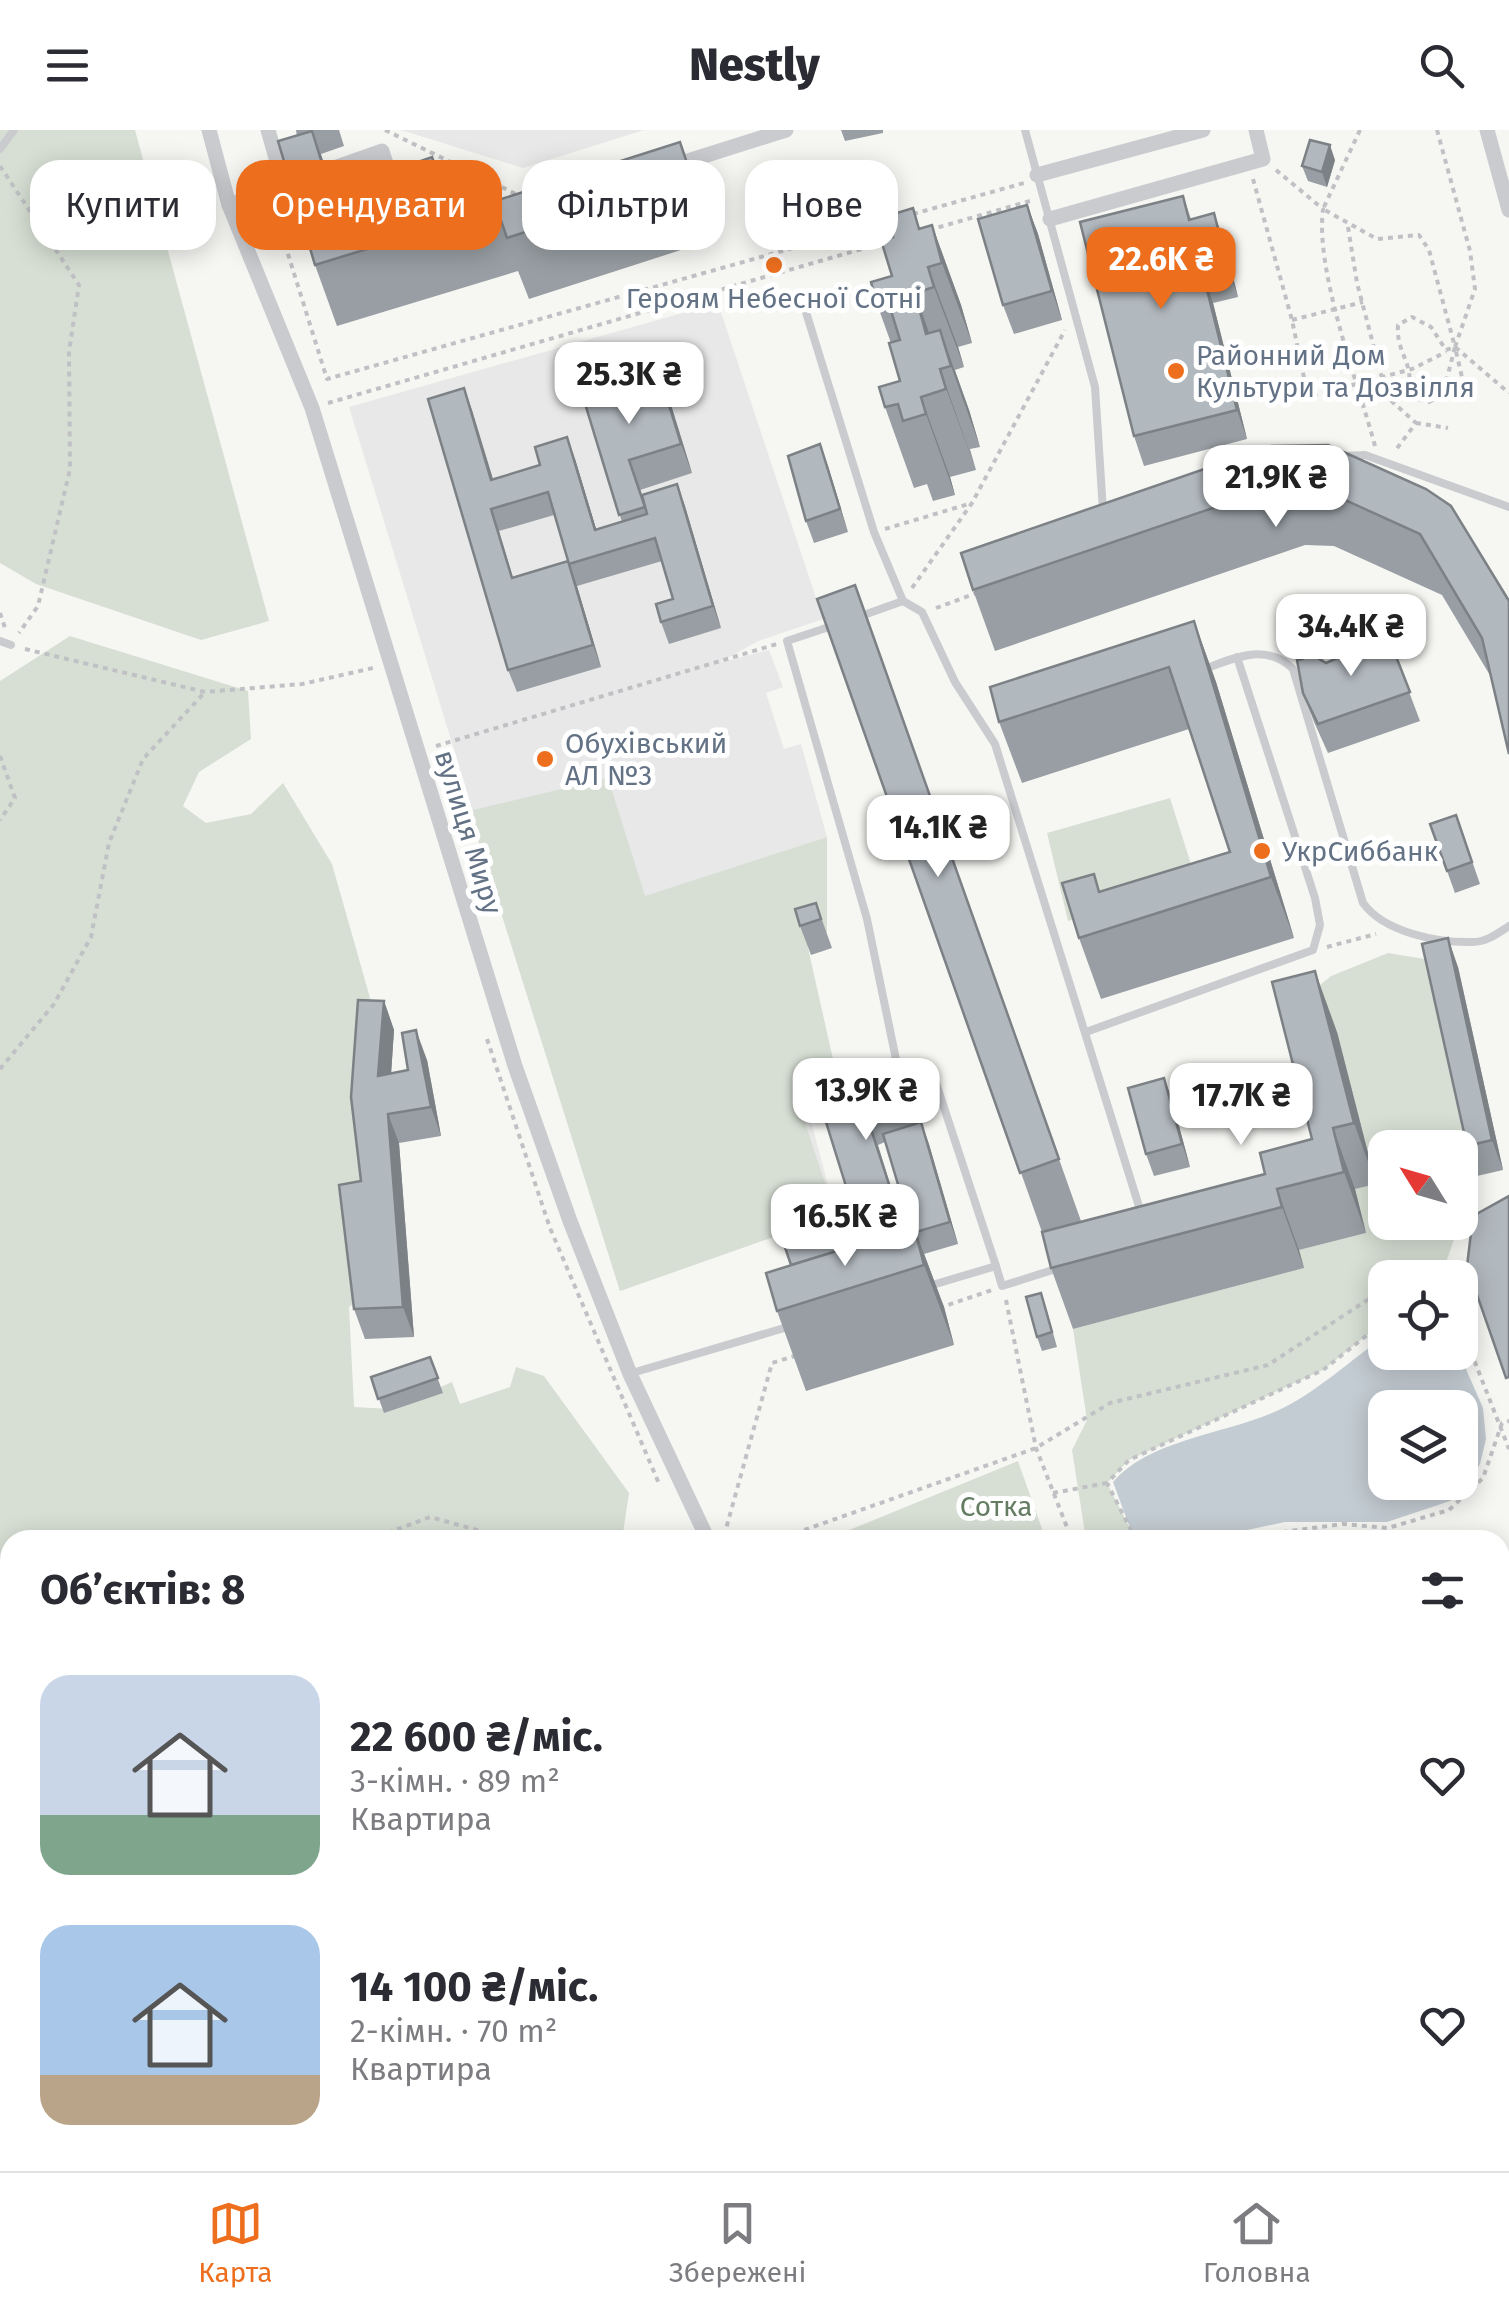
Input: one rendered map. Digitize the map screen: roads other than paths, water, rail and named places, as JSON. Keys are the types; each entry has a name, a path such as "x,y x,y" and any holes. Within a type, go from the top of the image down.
{"street":[{"name":"вулиця Миру","path":"209,130 229,205 312,408 515,1066 630,1374 703,1530"},
{"path":"268,130 272,160"},
{"path":"691,160 786,130"},
{"path":"1038,176 1203,130"},
{"path":"1050,220 1256,161 1256,130"},
{"path":"1487,130 1509,210"},
{"path":"358,160 382,151 385,160"},
{"path":"229,205 236,203"}],"lane":[{"path":"0,149 14,130"},
{"path":"1025,130 1095,387 1104,526"},
{"path":"802,296 874,532 903,601 922,612 955,682 995,744 1143,1220"},
{"path":"1328,457 1364,455 1446,488 1509,506"},
{"path":"903,601 787,641 867,919 898,1069 936,1082 1002,1286 1076,1263"},
{"path":"0,641 10,645"},
{"path":"1182,677 1238,657 1263,653 1280,656 1293,669 1363,903 1374,919 1395,928 1474,942 1509,926"},
{"path":"1086,1032 1313,950 1320,924 1314,898 1238,657"},
{"path":"995,744 1014,737"},
{"path":"922,1288 996,1266"},
{"path":"630,1374 795,1325"}],"place":[{"name":"Героям Небесної Сотні","path":"774,265"},
{"name":"Районний Дом Культури та Дозвілля","path":"1176,371"},
{"name":"Обухівський АЛ №3","path":"545,759"},
{"name":"УкрСиббанк","path":"1262,851"}],"park label":[{"name":"Сотка","path":"996,1506"}]}
